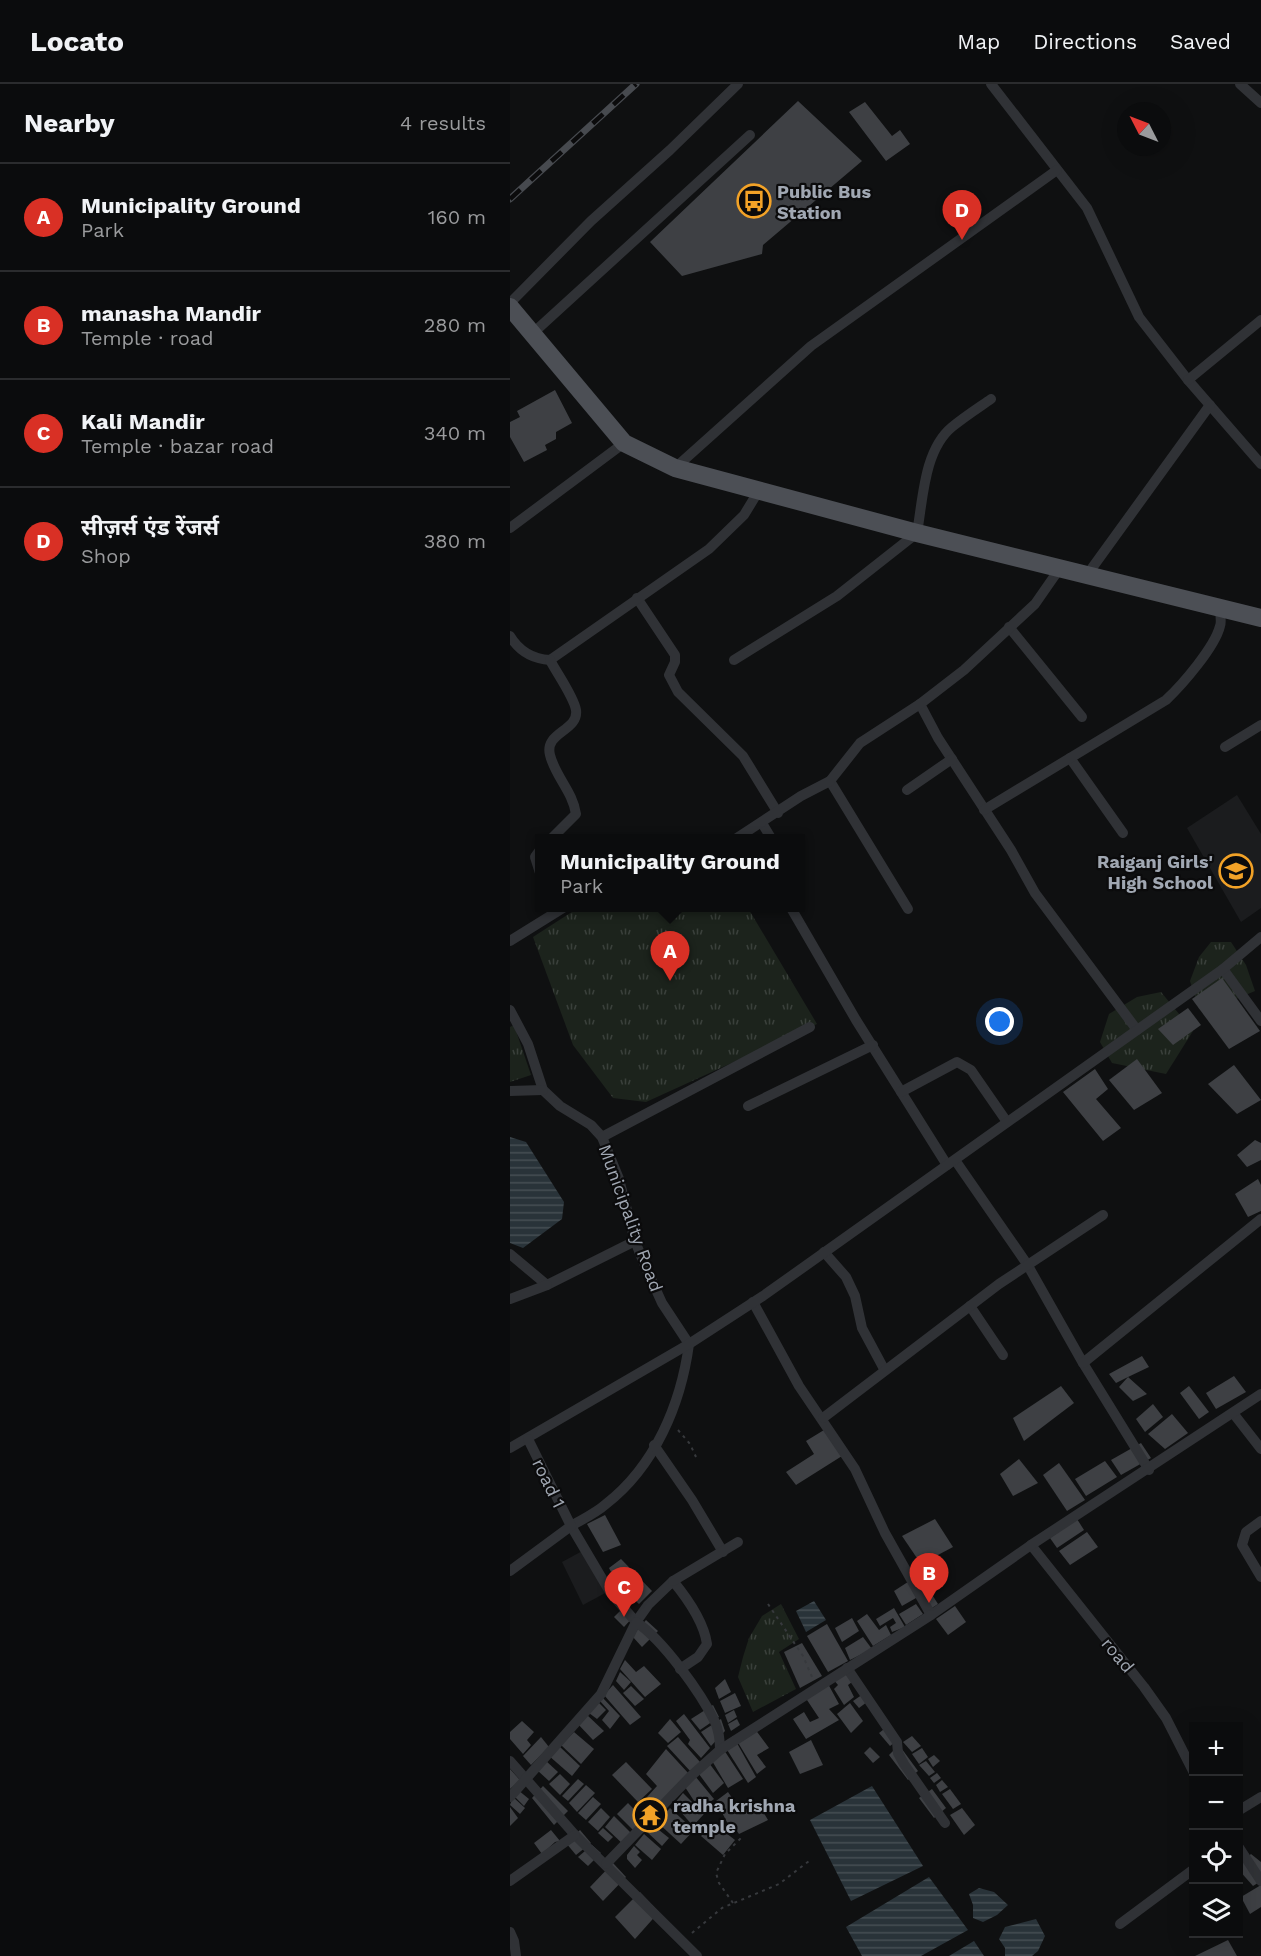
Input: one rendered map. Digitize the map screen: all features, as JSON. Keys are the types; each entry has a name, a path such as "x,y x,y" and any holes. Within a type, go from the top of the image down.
{"main road":[{"path":"510,305 624,443 675,468 917,533 1261,618"}],"street":[{"path":"510,305 591,221 670,150 738,84"},
{"path":"991,84 1087,208 1139,317 1188,380 1261,464"},
{"path":"1240,84 1261,103"},
{"path":"532,334 750,135"},
{"path":"675,468 811,346 1058,170"},
{"path":"1188,380 1261,320"},
{"path":"734,660 837,596 917,533 931,462 937,446 950,428 991,399"},
{"path":"1087,575 1210,405"},
{"path":"510,528 624,443"},
{"path":"510,636 524,652 537,659 550,660 709,549 744,515 758,492"},
{"path":"744,834 801,796 830,782 860,743 920,704 964,670 1035,604 1060,568"},
{"path":"637,598 675,655 675,662 669,675 678,692 743,756 777,813"},
{"path":"984,810 1166,700 1179,688 1214,640 1221,625 1219,607"},
{"path":"1009,627 1082,717"},
{"path":"550,660 576,710 574,719 553,738 549,746 550,756 574,802 576,814 556,834"},
{"path":"920,704 1035,893 1137,1030"},
{"path":"1225,747 1261,725"},
{"path":"1070,758 1123,833"},
{"path":"907,790 952,759"},
{"path":"830,782 908,909"},
{"path":"762,823 769,834"},
{"path":"510,941 554,912"},
{"path":"793,912 902,1092 1027,1264 1083,1363 1149,1470"},
{"path":"510,1448 689,1344 753,1302 1223,969 1261,937"},
{"path":"1223,969 1261,1021"},
{"path":"510,1010 528,1044 543,1090 510,1091"},
{"path":"602,1137 810,1027"},
{"path":"748,1106 873,1045"},
{"path":"902,1092 957,1062 971,1070 1007,1122"},
{"name":"Municipality Road","path":"543,1090 560,1106 591,1125 602,1137 622,1187 635,1241 662,1303 689,1344"},
{"path":"823,1418 884,1369 1027,1264 1102,1215"},
{"path":"1083,1363 1261,1219"},
{"path":"510,1299 547,1285 635,1241"},
{"path":"824,1252 846,1277 855,1296 862,1328 884,1369"},
{"path":"510,1254 547,1285"},
{"path":"753,1302 799,1386 823,1418 855,1469 885,1533 931,1615"},
{"path":"970,1306 1003,1355"},
{"path":"510,1571 571,1526 606,1505 642,1466 670,1418 685,1374 689,1344"},
{"path":"606,1864 691,1776 720,1750 931,1615 1031,1545 1149,1470 1261,1394"},
{"path":"1233,1413 1261,1449"},
{"name":"road 1","path":"528,1439 571,1526 610,1592 636,1622 652,1634 680,1669 715,1722 720,1750"},
{"path":"654,1446 692,1500 723,1552"},
{"path":"1261,1521 1246,1532 1242,1545 1261,1577"},
{"path":"510,1797 601,1694 636,1622 648,1605 673,1581 738,1542"},
{"name":"road","path":"1031,1545 1144,1687 1166,1718 1189,1763"},
{"path":"673,1581 706,1634 707,1644 698,1657 680,1669"},
{"path":"847,1668 897,1742 898,1753 904,1764 945,1823"},
{"path":"510,1761 575,1835 696,1956"},
{"path":"1243,1808 1261,1797"},
{"path":"510,1881 575,1835"},
{"path":"1243,1852 1261,1881"},
{"path":"1120,1924 1189,1873"},
{"path":"510,1932 516,1956"}],"path":[{"path":"670,1418 690,1444 696,1457"},
{"path":"768,1605 803,1656 816,1688"},
{"path":"733,1903 719,1883 716,1873 725,1854 742,1837"},
{"path":"683,1941 714,1914 733,1903 779,1884 808,1861"}],"shaded area":[{"name":"Raiganj Girls' High School","path":"1237,795 1261,834 1261,908 1241,922 1187,828"},
{"path":"510,1137 526,1142 564,1202 562,1219 523,1248 510,1243"},
{"path":"586,1549 609,1591 583,1605 562,1562"},
{"path":"814,1601 826,1620 806,1632 796,1611"},
{"path":"872,1786 923,1866 851,1901 810,1820"},
{"path":"929,1877 968,1930 921,1956 862,1956 846,1927"},
{"path":"979,1888 994,1892 1008,1905 997,1915 983,1922 973,1918 973,1905 969,1894"},
{"path":"1036,1919 1045,1936 1038,1951 1032,1956 1005,1956 1005,1948 999,1939 1005,1927"},
{"path":"974,1941 984,1956 949,1956"}],"green space":[{"path":"572,912 750,912 817,1024 646,1102 613,1098 573,1045 533,937"},
{"path":"1211,942 1231,942 1246,965 1255,991 1217,1007 1199,1009 1190,981 1199,957"},
{"path":"1161,992 1193,1031 1166,1074 1112,1063 1100,1042 1109,1014 1137,997"},
{"path":"514,1025 531,1075 510,1082 510,1027"},
{"path":"781,1604 799,1639 779,1652 796,1689 753,1712 738,1677 743,1657 749,1638 762,1616"}],"building":[{"name":"Public Bus Station","path":"798,101 862,161 763,245 762,254 682,276 650,242"},
{"path":"865,102 892,136 900,130 910,144 886,161 849,112"},
{"path":"555,390 572,423 556,432 556,439 545,445 547,450 524,462 510,437 510,422 520,417 517,411"},
{"path":"1222,978 1260,1031 1229,1049 1192,999"},
{"path":"1188,1008 1201,1025 1173,1045 1158,1029"},
{"path":"1137,1059 1162,1093 1134,1110 1109,1080"},
{"path":"1234,1065 1261,1100 1237,1114 1208,1084"},
{"path":"1095,1069 1108,1089 1096,1099 1121,1128 1103,1141 1063,1092"},
{"path":"1255,1140 1261,1143 1261,1160 1247,1167 1237,1155"},
{"path":"1258,1179 1261,1185 1261,1211 1248,1217 1235,1194"},
{"path":"1142,1356 1149,1367 1116,1383 1109,1374"},
{"path":"1234,1376 1246,1392 1216,1409 1206,1393"},
{"path":"1128,1377 1147,1394 1133,1401 1119,1387"},
{"path":"1061,1386 1074,1403 1024,1441 1013,1418"},
{"path":"1189,1386 1209,1412 1199,1419 1180,1393"},
{"path":"1153,1404 1163,1417 1145,1432 1136,1419"},
{"path":"1172,1414 1188,1433 1165,1449 1148,1434"},
{"path":"824,1430 842,1456 796,1485 786,1472 814,1454 806,1441"},
{"path":"1141,1443 1151,1458 1121,1475 1111,1460"},
{"path":"1019,1459 1038,1483 1013,1496 1000,1474"},
{"path":"1105,1461 1117,1477 1086,1496 1075,1479"},
{"path":"1059,1463 1085,1500 1067,1511 1043,1475"},
{"path":"605,1515 621,1545 603,1552 587,1524"},
{"path":"935,1519 953,1547 921,1564 902,1536"},
{"path":"1077,1519 1084,1530 1057,1548 1050,1538"},
{"path":"1087,1532 1098,1547 1070,1565 1059,1551"},
{"path":"621,1559 652,1591 639,1604 618,1585 609,1568"},
{"path":"914,1578 923,1594 902,1606 894,1591"},
{"path":"931,1593 938,1604 926,1612 919,1602"},
{"path":"916,1604 923,1614 906,1625 899,1614"},
{"path":"955,1606 966,1622 948,1635 936,1619"},
{"path":"624,1607 634,1616 624,1627 614,1617"},
{"path":"894,1608 905,1627 892,1632 890,1627 896,1623 893,1618 880,1626 876,1619"},
{"path":"867,1614 879,1630 886,1625 891,1635 873,1646 857,1621"},
{"path":"852,1618 859,1631 842,1642 835,1628"},
{"path":"646,1620 658,1631 642,1647 632,1636"},
{"path":"827,1624 848,1661 828,1672 807,1636"},
{"path":"863,1637 872,1649 850,1660 845,1648"},
{"path":"802,1643 822,1676 800,1688 784,1652"},
{"path":"625,1660 636,1672 644,1666 661,1684 645,1697 620,1669"},
{"path":"851,1667 856,1679 848,1685 854,1697 844,1705 834,1689 838,1685 832,1678"},
{"path":"620,1672 631,1682 624,1690 616,1681"},
{"path":"725,1679 731,1692 719,1699 715,1688"},
{"path":"827,1682 839,1704 829,1709 839,1720 806,1739 793,1719 804,1712 810,1722 819,1718 805,1697"},
{"path":"613,1685 641,1717 630,1725 604,1695"},
{"path":"631,1686 644,1699 635,1706 623,1693"},
{"path":"866,1692 871,1699 859,1708 853,1701"},
{"path":"735,1693 741,1706 725,1713 720,1701"},
{"path":"603,1698 620,1716 610,1729 602,1720 609,1711 600,1701"},
{"path":"598,1702 606,1710 597,1719 589,1713"},
{"path":"850,1703 863,1721 851,1733 837,1714"},
{"path":"713,1705 719,1717 700,1730 691,1719"},
{"path":"734,1710 737,1717 728,1723 725,1715"},
{"path":"586,1714 604,1731 593,1740 577,1723"},
{"path":"684,1714 710,1748 701,1758 688,1744 690,1740 676,1721"},
{"path":"670,1719 681,1732 668,1743 658,1733"},
{"path":"721,1719 725,1731 711,1746 701,1732"},
{"path":"737,1719 740,1725 731,1731 728,1724"},
{"path":"522,1721 534,1732 527,1740 531,1745 523,1754 510,1739 510,1732"},
{"path":"752,1725 769,1748 757,1755 766,1767 757,1774 734,1736"},
{"path":"888,1726 894,1743 890,1746 879,1733"},
{"path":"574,1732 594,1749 581,1764 561,1745"},
{"path":"733,1736 756,1777 748,1783 724,1745"},
{"path":"912,1736 921,1746 912,1752 903,1742"},
{"path":"541,1737 549,1747 531,1765 523,1756"},
{"path":"678,1737 700,1762 691,1772 667,1746"},
{"path":"811,1740 823,1765 800,1774 789,1752"},
{"path":"558,1745 580,1766 572,1776 548,1755"},
{"path":"899,1745 918,1771 908,1780 889,1755"},
{"path":"722,1747 743,1779 728,1788 711,1759"},
{"path":"870,1747 880,1757 873,1763 864,1753"},
{"path":"922,1748 928,1757 919,1764 912,1754"},
{"path":"666,1749 689,1774 656,1809 647,1797 657,1786 646,1774"},
{"path":"934,1755 940,1761 933,1767 928,1759"},
{"path":"545,1760 558,1772 549,1781 537,1770"},
{"path":"926,1761 935,1772 929,1776 919,1765"},
{"path":"626,1762 652,1789 638,1802 612,1775"},
{"path":"709,1763 724,1783 713,1793 699,1774"},
{"path":"510,1769 520,1780 510,1789"},
{"path":"937,1773 941,1778 934,1783 930,1778"},
{"path":"560,1774 570,1784 560,1795 549,1784"},
{"path":"695,1776 714,1799 700,1810 685,1787"},
{"path":"578,1779 584,1784 568,1801 562,1796"},
{"path":"942,1780 948,1787 940,1792 936,1785"},
{"path":"586,1785 595,1793 577,1812 569,1803"},
{"path":"543,1786 568,1811 554,1825 532,1798"},
{"path":"932,1789 946,1808 934,1818 919,1798"},
{"path":"950,1789 961,1804 953,1809 942,1794"},
{"path":"518,1790 529,1799 524,1806 514,1796"},
{"path":"728,1792 741,1811 759,1805 768,1820 739,1834 732,1824 728,1824 716,1801"},
{"path":"683,1793 704,1814 693,1826 674,1804"},
{"path":"513,1797 525,1808 520,1814 510,1805"},
{"path":"593,1797 601,1804 586,1820 578,1813"},
{"path":"628,1803 647,1823 637,1834 617,1814"},
{"path":"510,1807 518,1818 510,1826"},
{"path":"601,1808 610,1817 598,1831 588,1822"},
{"path":"670,1808 694,1830 681,1844 657,1822"},
{"path":"962,1808 975,1825 964,1835 950,1815"},
{"path":"614,1816 635,1837 626,1847 605,1827"},
{"path":"713,1823 735,1840 723,1855 701,1836"},
{"path":"654,1826 669,1838 662,1846 647,1832"},
{"path":"603,1828 613,1837 608,1842 598,1833"},
{"path":"551,1830 560,1841 555,1842 542,1854 534,1843"},
{"path":"580,1830 591,1843 576,1855 566,1843"},
{"path":"644,1834 661,1849 652,1860 635,1845"},
{"path":"592,1845 601,1853 588,1866 578,1857"},
{"path":"634,1846 640,1852 637,1855 642,1860 635,1868 627,1859 627,1855"},
{"path":"1251,1854 1261,1862 1261,1881 1253,1886 1243,1875 1243,1861"},
{"path":"613,1863 626,1877 603,1901 590,1887"},
{"path":"1261,1885 1261,1907 1250,1914 1243,1896"},
{"path":"640,1892 659,1912 635,1939 615,1917"},
{"path":"1228,1940 1237,1956 1195,1956"}],"railway":[{"path":"510,199 636,84"}],"place":[{"name":"Public Bus Station","path":"754,201"},
{"name":"सीज़र्स एंड रेंजर्स","path":"962,240"},
{"name":"Raiganj Girls' High School","path":"1236,871"},
{"name":"Municipality Ground","path":"670,981"},
{"name":"manasha Mandir","path":"929,1603"},
{"name":"Kali Mandir","path":"624,1617"},
{"name":"radha krishna temple","path":"650,1815"}]}
